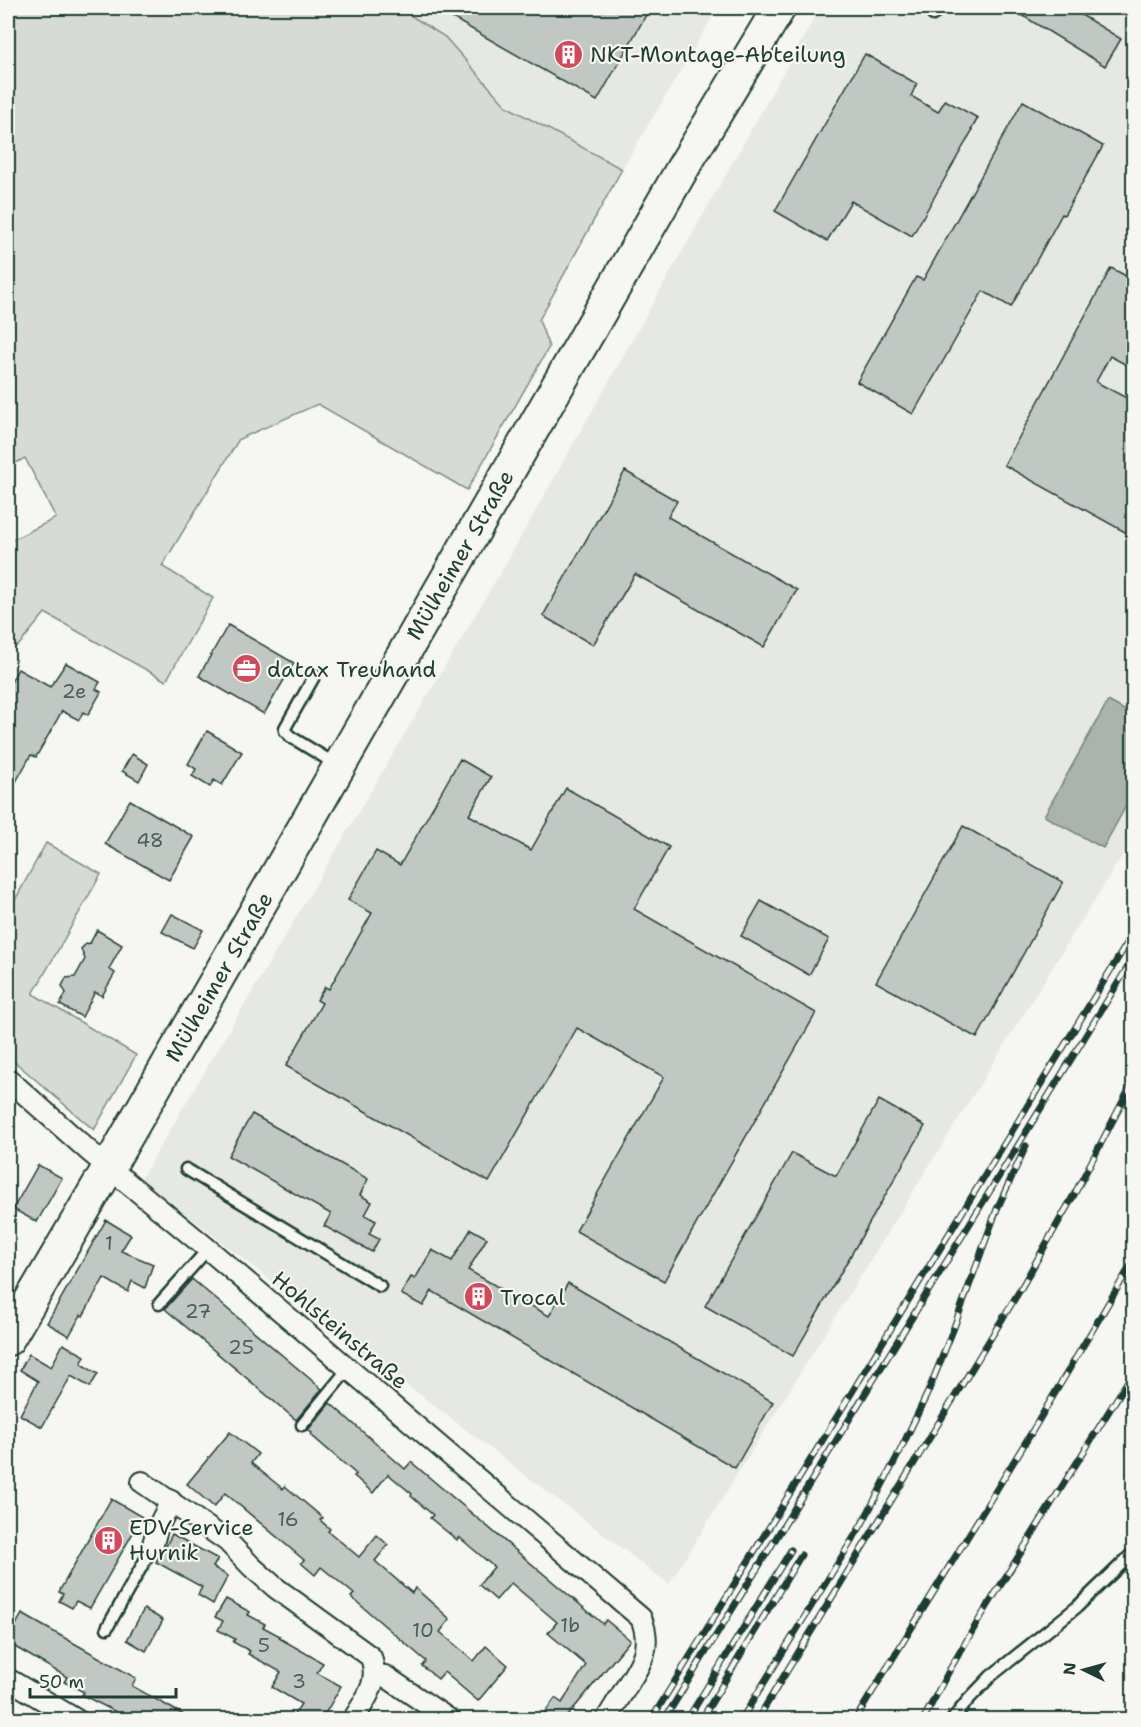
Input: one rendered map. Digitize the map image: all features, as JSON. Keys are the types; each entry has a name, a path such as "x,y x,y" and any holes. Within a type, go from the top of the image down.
{"main road":[{"name":"Mülheimer Straße","path":"8,1339 675,181 779,8"}],"street":[{"name":"Hohlsteinstraße","path":"8,1079 90,1152 208,1249 641,1618 647,1638 642,1661 606,1719"},
{"path":"142,1482 227,1541 252,1568 276,1588 371,1657 375,1675 374,1684 353,1719"},
{"path":"152,1548 157,1529 171,1500"},
{"path":"375,1675 385,1676 450,1719"},
{"path":"8,1679 77,1719"}],"lane":[{"path":"315,675 285,731 286,734 339,766"},
{"path":"186,1169 380,1286"},
{"path":"159,1304 208,1249"},
{"path":"302,1425 348,1369"},
{"path":"107,1628 152,1548"},
{"path":"952,1719 991,1676 1077,1607 1134,1552"}],"shaded area":[{"path":"8,8 399,8 445,37 506,106 622,169 539,320 549,347 467,490 318,404 239,439 162,566 213,598 166,681 45,613 19,645 9,649 8,542 56,518 25,458 14,464 8,450"},
{"path":"356,8 718,8 622,169 539,321"},
{"path":"820,8 1133,8 1133,838 669,1584 332,1328 141,1179 505,565"},
{"path":"1108,701 1133,715 1133,793 1103,848 1044,816"},
{"path":"46,843 101,874 33,994 136,1055 94,1130 8,1056 8,913"}],"building":[{"name":"NKT-Montage-Abteilung","path":"435,8 650,8 597,101"},
{"path":"1010,8 1070,8 1121,39 1105,66"},
{"path":"865,54 917,84 911,96 938,112 945,100 978,118 912,236 851,201 827,241 775,211"},
{"path":"1023,101 1103,146 1064,215 1062,214 1011,307 983,291 913,414 857,382 916,277 923,280"},
{"path":"1111,268 1134,280 1134,369 1110,356 1096,382 1134,402 1134,537 1004,465"},
{"path":"625,471 677,501 668,517 797,590 764,647 635,574 593,645 543,616"},
{"name":"datax Treuhand","path":"228,625 294,663 264,714 199,676"},
{"path":"66,663 100,682 96,689 101,692 88,715 83,712 79,720 62,711 36,757 31,755 8,796 8,688 18,669 50,687"},
{"path":"207,731 242,752 222,785 214,780 210,787 192,776 196,769 188,764"},
{"path":"132,754 148,764 139,781 122,771"},
{"path":"460,759 491,777 469,815 531,850 566,788 669,847 634,909 816,1013 664,1281 576,1231 664,1077 577,1028 489,1182 286,1066 322,1003 317,1000 325,987 329,989 372,913 348,900 376,851 400,865"},
{"path":"130,800 194,837 169,880 105,844"},
{"path":"963,826 1063,882 977,1038 876,982"},
{"path":"761,901 829,939 809,975 741,936"},
{"path":"172,914 203,930 193,948 162,932"},
{"path":"97,930 122,945 109,969 115,973 102,996 95,992 82,1017 60,1005 66,993 62,986 66,978 75,977 85,959 81,949 90,943"},
{"path":"879,1100 925,1126 793,1356 705,1306 792,1153 836,1176"},
{"path":"252,1114 368,1179 360,1195 372,1202 365,1215 376,1221 369,1234 379,1239 372,1252 324,1226 331,1214 228,1156"},
{"path":"38,1165 62,1178 37,1222 13,1209"},
{"path":"106,1220 131,1235 121,1251 153,1264 145,1288 132,1281 128,1292 104,1278 69,1336 47,1323"},
{"path":"471,1229 487,1238 468,1270 549,1316 568,1283 773,1402 735,1468 432,1291 423,1306 401,1294 411,1277 415,1279 432,1250 452,1261"},
{"path":"192,1279 322,1389 296,1420 165,1309"},
{"path":"63,1344 85,1356 81,1364 98,1374 90,1387 71,1376 42,1427 20,1415 38,1381 20,1370 29,1354 51,1367"},
{"path":"330,1403 405,1469 411,1462 603,1624 606,1620 630,1640 565,1719 540,1719 555,1698 562,1703 586,1665 548,1633 557,1622 511,1583 496,1600 479,1585 494,1567 459,1537 457,1540 430,1518 433,1515 388,1474 373,1493 354,1476 356,1474 311,1435 312,1433 308,1430"},
{"path":"230,1432 258,1454 251,1463 283,1489 285,1486 323,1518 320,1520 330,1529 328,1531 359,1557 377,1535 388,1545 375,1561 412,1593 415,1588 450,1619 440,1632 474,1661 486,1646 508,1665 478,1701 444,1672 438,1679 422,1666 426,1661 351,1597 354,1594 321,1567 315,1575 301,1563 304,1560 225,1493 214,1507 187,1484"},
{"path":"111,1499 142,1517 90,1608 76,1601 72,1608 59,1601 63,1594 59,1592"},
{"path":"172,1534 218,1559 213,1567 228,1576 213,1604 198,1595 202,1587 156,1562"},
{"path":"226,1599 250,1612 248,1615 265,1624 263,1627 280,1636 279,1638 323,1663 317,1673 341,1686 322,1719 291,1719 301,1704 272,1687 281,1672 248,1654 250,1651 233,1642 235,1639 218,1630 223,1621 215,1617"},
{"path":"144,1609 163,1620 146,1651 127,1640"},
{"path":"22,1614 136,1678 132,1686 191,1719 130,1719 82,1695 84,1692 64,1682 67,1677 8,1643"}],"railway":[{"path":"651,1720 1134,932"},
{"path":"664,1720 1134,957"},
{"path":"757,1720 1020,1290 1075,1193 1134,1080"},
{"path":"741,1720 862,1524 899,1453 928,1392 997,1209 1026,1146"},
{"path":"855,1720 1030,1435 1134,1260"},
{"path":"923,1720 977,1623 1134,1371"},
{"path":"687,1720 791,1550"},
{"path":"701,1720 801,1555"}],"place":[{"name":"NKT-Montage-Abteilung","path":"569,54"},
{"name":"datax Treuhand","path":"246,669"},
{"name":"Trocal","path":"479,1297"},
{"name":"EDV-Service Hurnik","path":"108,1540"}]}
